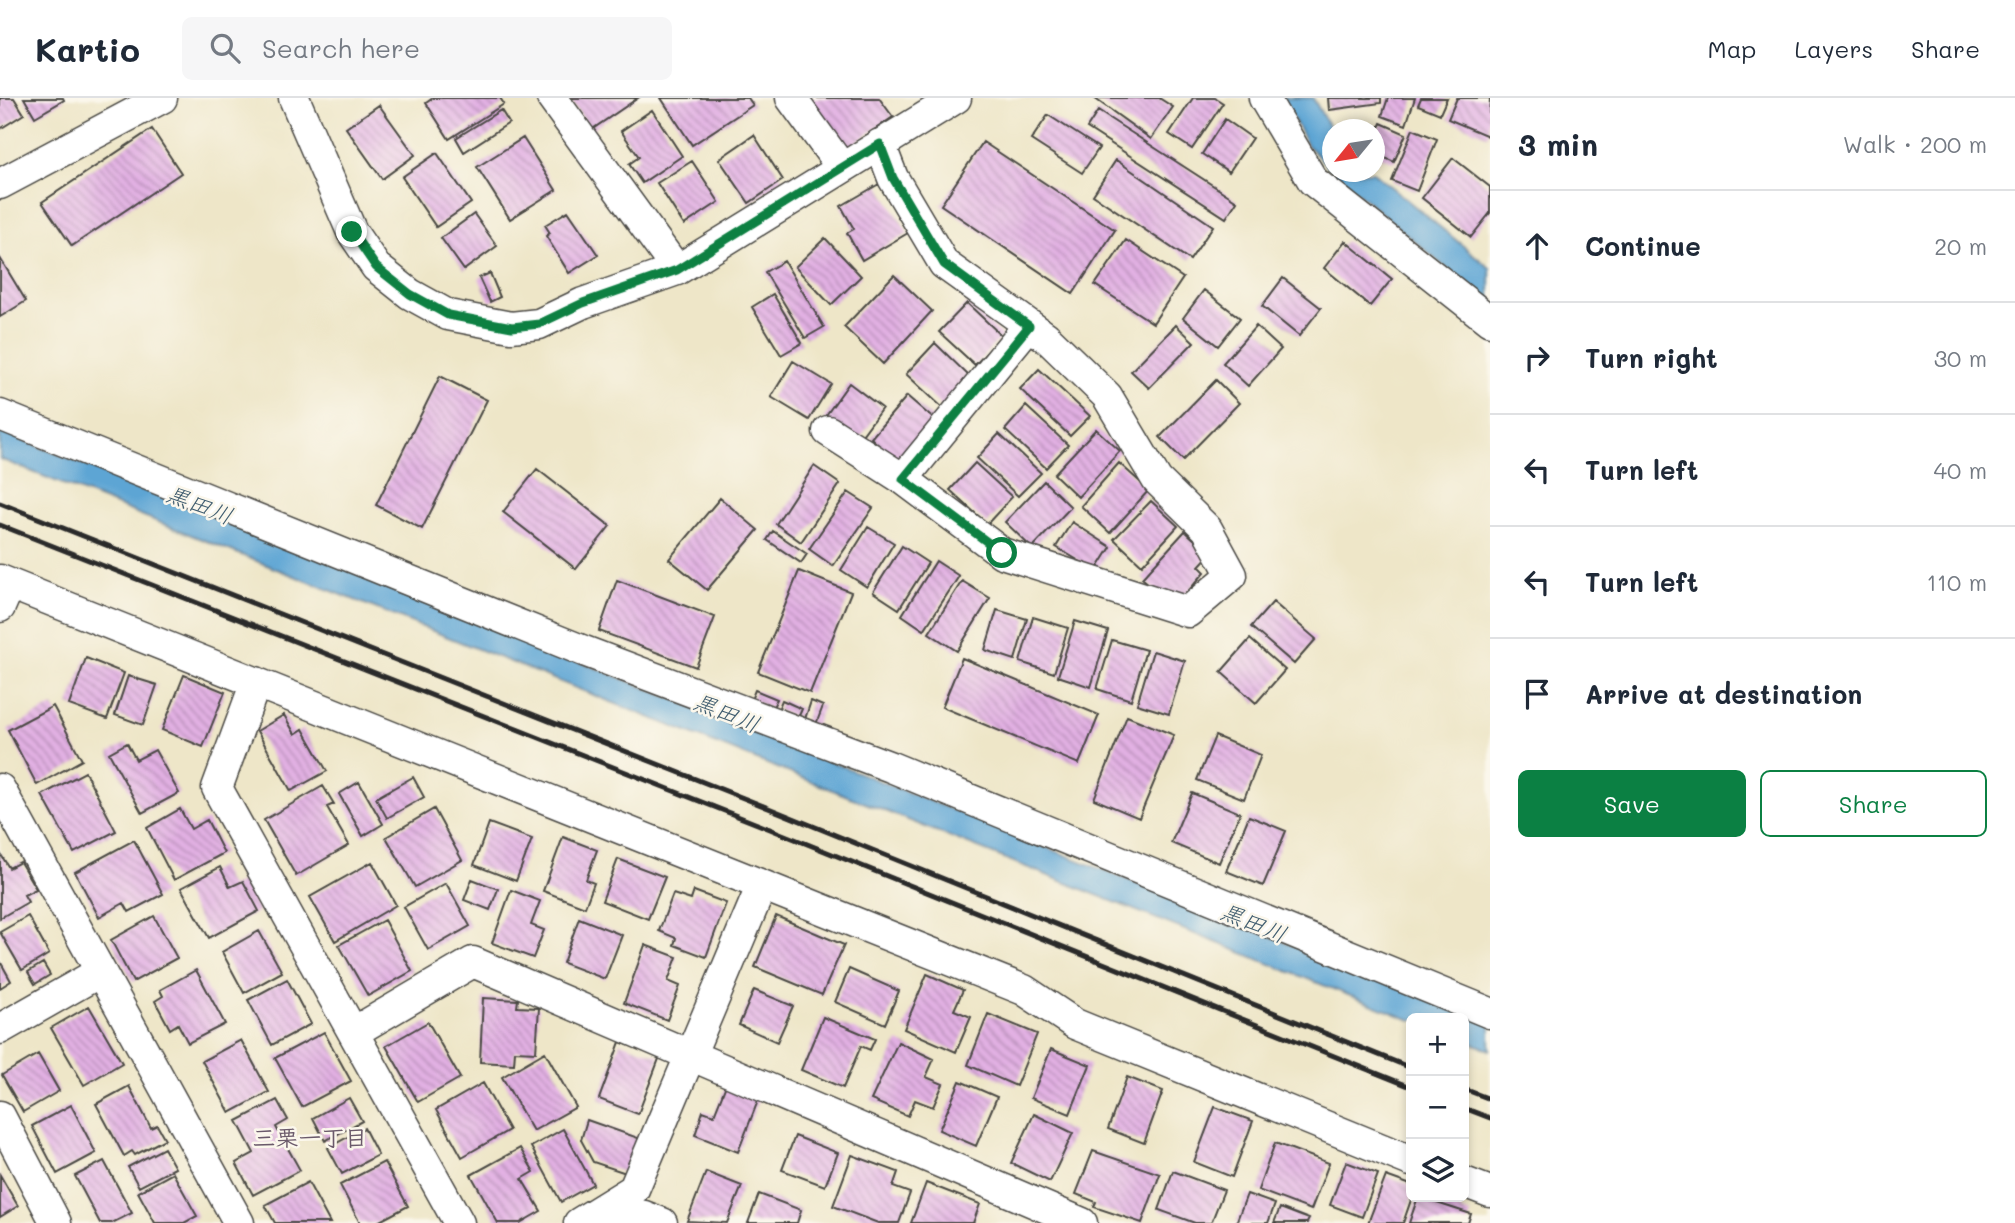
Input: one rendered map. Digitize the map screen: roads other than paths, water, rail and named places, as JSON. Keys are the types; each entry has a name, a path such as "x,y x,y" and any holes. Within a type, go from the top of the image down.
{"street":[{"path":"0,184 162,98"},
{"path":"294,98 352,232 376,267 410,294 448,315 512,327 539,324 583,303 677,270 956,98"},
{"path":"552,98 677,270"},
{"path":"791,98 842,168"},
{"path":"1264,98 1313,181 1490,321"},
{"path":"828,431 903,479 1002,553 1188,612 1233,575 1208,529 1157,480 1107,396 1046,337 944,264 893,178 880,144"},
{"path":"903,479 1029,326"},
{"path":"0,415 584,651 891,767 1490,1013"},
{"path":"3,590 256,682 1024,990 1075,1024 1406,1159"},
{"path":"256,682 217,788 459,1223"},
{"path":"0,789 239,1223"},
{"path":"608,1216 634,1189 762,885"},
{"path":"354,1032 474,962 1082,1223"},
{"path":"0,1029 100,972"},
{"path":"0,1116 56,1223"},
{"path":"1469,1184 1490,1192"},
{"path":"579,1223 608,1216 644,1216 662,1223"}],"water":[{"path":"1282,98 1313,98 1325,119 1322,119 1322,161 1308,146"},
{"path":"1345,182 1385,182 1490,268 1490,305"},
{"path":"0,431 1462,1013 1406,1013 1406,1018 0,459"},
{"path":"1469,1016 1490,1024 1490,1050 1469,1042"}],"railway":[{"path":"0,503 776,811 1406,1066"},
{"path":"0,525 765,827 1406,1085"},
{"path":"1469,1091 1490,1099"},
{"path":"1469,1110 1490,1118"}],"district":[{"name":"三栗一丁目","path":"310,1137"}],"water label":[{"name":"黒田川","path":"200,504"},
{"name":"黒田川","path":"727,712"},
{"name":"黒田川","path":"1254,922"}]}
